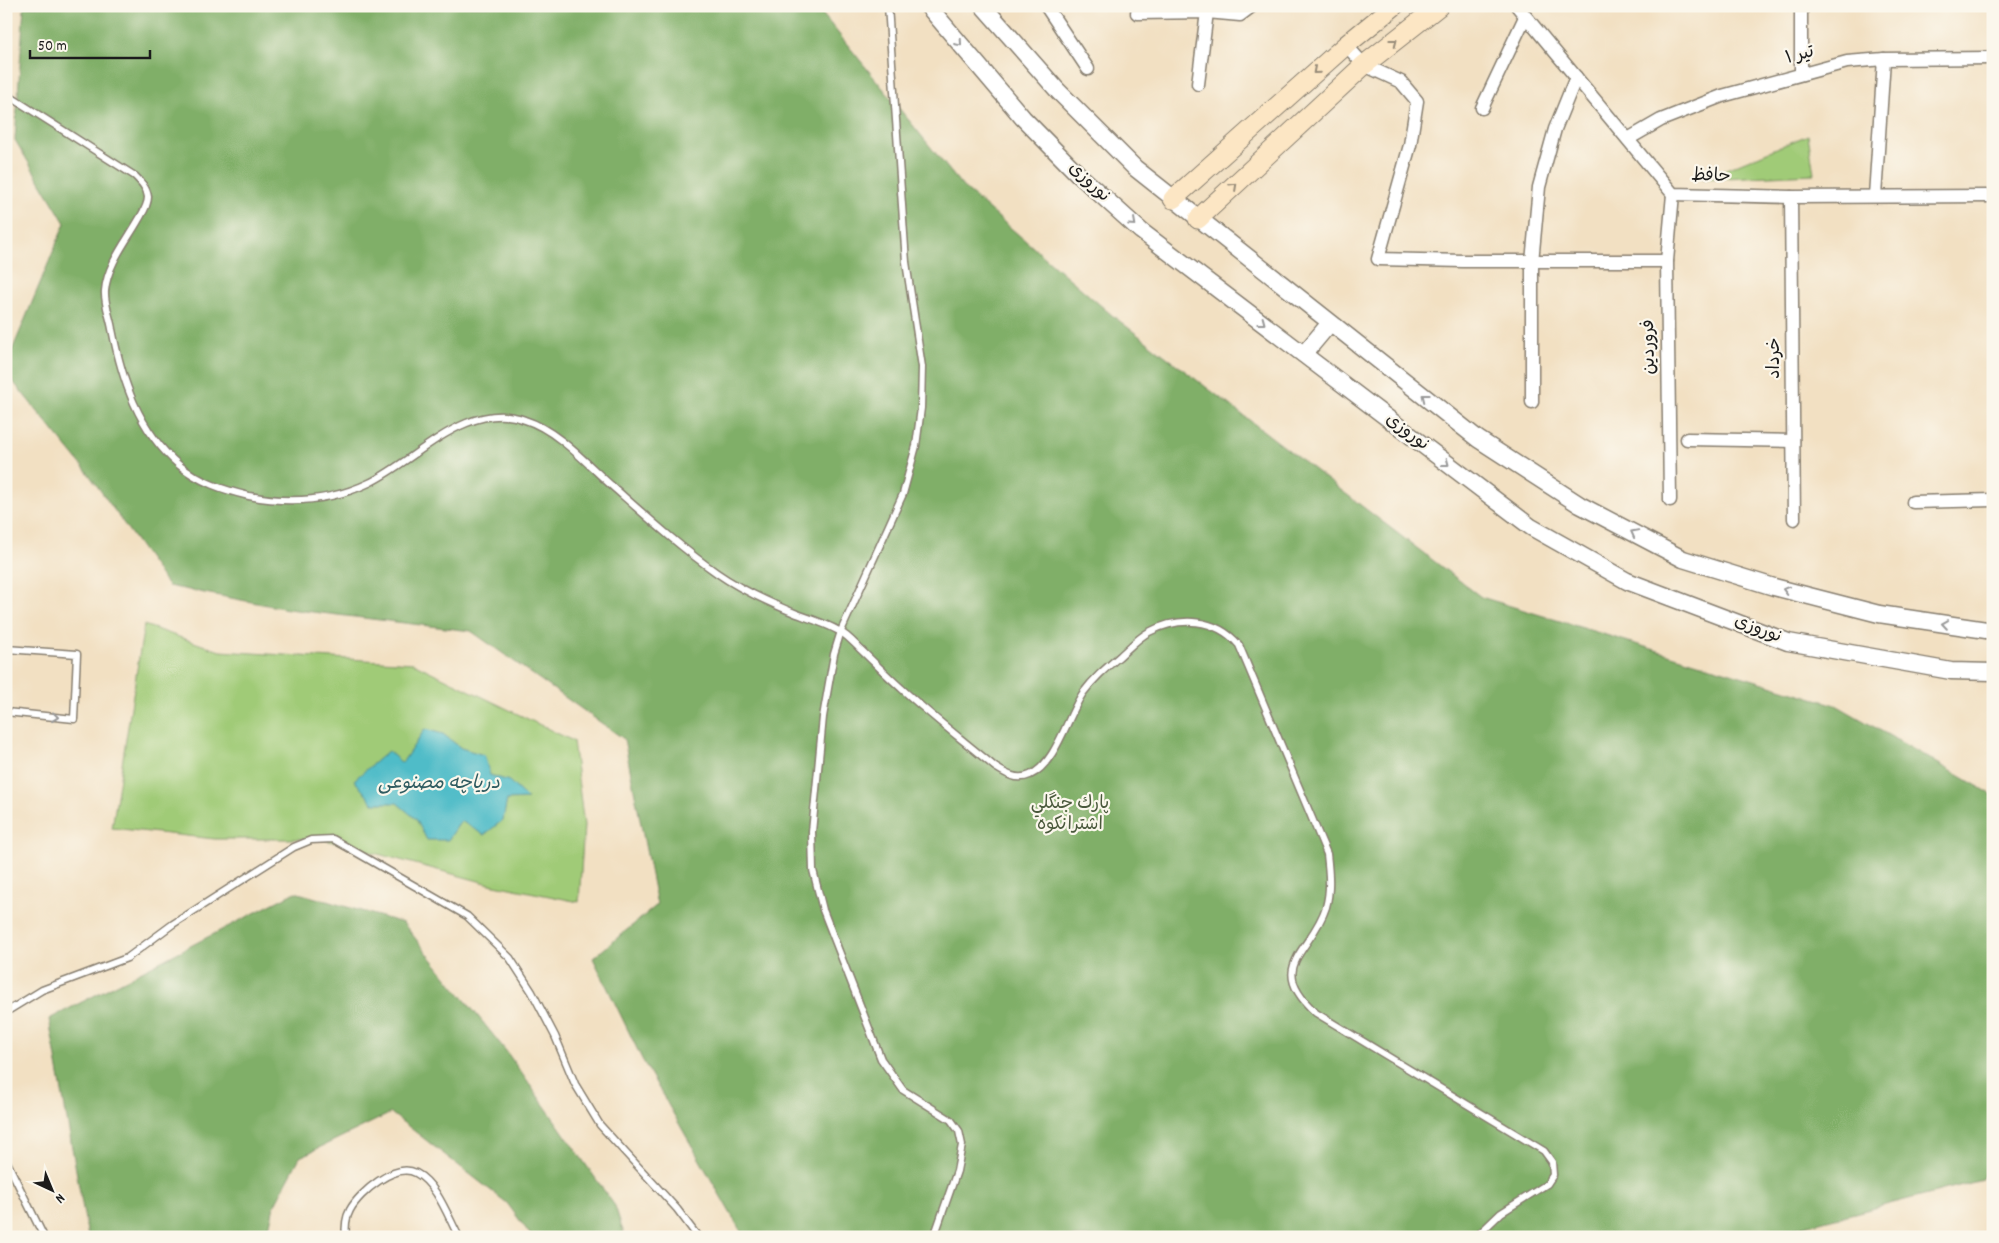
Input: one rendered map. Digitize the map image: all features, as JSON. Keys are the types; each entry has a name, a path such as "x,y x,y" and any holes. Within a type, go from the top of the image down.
{"main road":[{"path":"1173,199 1394,6"},
{"path":"1198,219 1364,65 1439,6"}],"street":[{"name":"نوروزی","path":"928,6 1023,118 1079,175 1141,231 1531,527 1627,581 1788,642 1951,671 1993,672"},
{"path":"983,6 1058,91 1135,168 1478,439 1580,505 1683,559 1774,587 1879,614 1993,631"},
{"path":"1046,6 1088,69"},
{"path":"1138,6 1138,13 1207,12 1240,15 1252,6"},
{"name":"حافظ","path":"1517,6 1673,194 1791,197 1993,196"},
{"path":"1800,74 1801,6"},
{"path":"1198,84 1207,12"},
{"path":"1482,108 1525,17"},
{"path":"1346,46 1364,65 1400,82 1418,101 1410,145 1378,259 1666,262"},
{"name":"تیر ۱","path":"1628,139 1661,120 1722,96 1847,62 1884,59 1993,58"},
{"path":"1875,196 1884,59"},
{"path":"1532,402 1532,262 1539,187 1555,129 1576,77"},
{"name":"فروردین","path":"1670,500 1666,262 1673,194"},
{"name":"خرداد","path":"1791,197 1794,519"},
{"path":"1304,354 1330,323"},
{"path":"1687,439 1793,440"},
{"path":"1912,502 1993,500"}],"lane":[{"path":"888,6 906,262 922,367 921,408 916,446 903,494 841,632 834,654 823,717 812,832 813,870 823,910 881,1059 903,1090 951,1120 959,1131 962,1145 957,1171 934,1237"},
{"path":"6,94 135,176 144,185 148,196 146,208 110,268 105,292 118,361 135,409 155,442 180,467 206,483 237,493 271,500 309,500 341,494 370,483 405,463 451,431 481,417 502,415 525,420 548,432 572,450 648,519 718,573 745,590 841,632 901,689 995,767 1008,775 1019,778 1031,775 1049,758 1082,695 1096,676 1148,632 1175,622 1198,622 1215,626 1230,634 1239,645 1328,854 1330,889 1326,908 1317,927 1297,954 1292,970 1295,988 1303,1002 1316,1013 1544,1151 1552,1162 1553,1175 1547,1184 1501,1213 1476,1237"},
{"path":"6,649 77,654 74,719 6,712"},
{"path":"6,1012 42,990 127,958 173,924 294,847 311,840 333,839 467,916 510,958 532,992 555,1036 575,1084 600,1126 677,1209 698,1237"},
{"path":"6,1160 44,1237"},
{"path":"346,1237 345,1224 350,1210 369,1188 391,1174 402,1171 414,1172 424,1179 435,1193 459,1237"}],"green space":[{"name":"پارك جنگلي اشترانكوه","path":"24,6 816,6 963,187 1113,316 1481,597 1836,705 1993,795 1993,1155 1982,1180 1762,1237 744,1237 642,1059 593,958 657,905 624,739 471,631 288,609 168,586 88,473 6,373 6,365 65,223 15,140"},
{"path":"1808,135 1814,174 1702,179"},
{"path":"144,625 220,651 413,663 573,741 584,825 579,902 490,884 322,839 215,839 112,828"},
{"path":"295,892 403,923 506,1051 615,1206 625,1237 532,1237 507,1203 391,1113 300,1157 274,1206 267,1237 88,1237 49,1019"}],"water":[{"name":"دریاچه مصنوعی","path":"425,729 443,734 461,748 484,755 490,775 509,781 528,799 507,800 503,820 484,835 461,821 448,840 427,840 416,819 397,803 373,803 354,780 388,751 402,763"}]}
